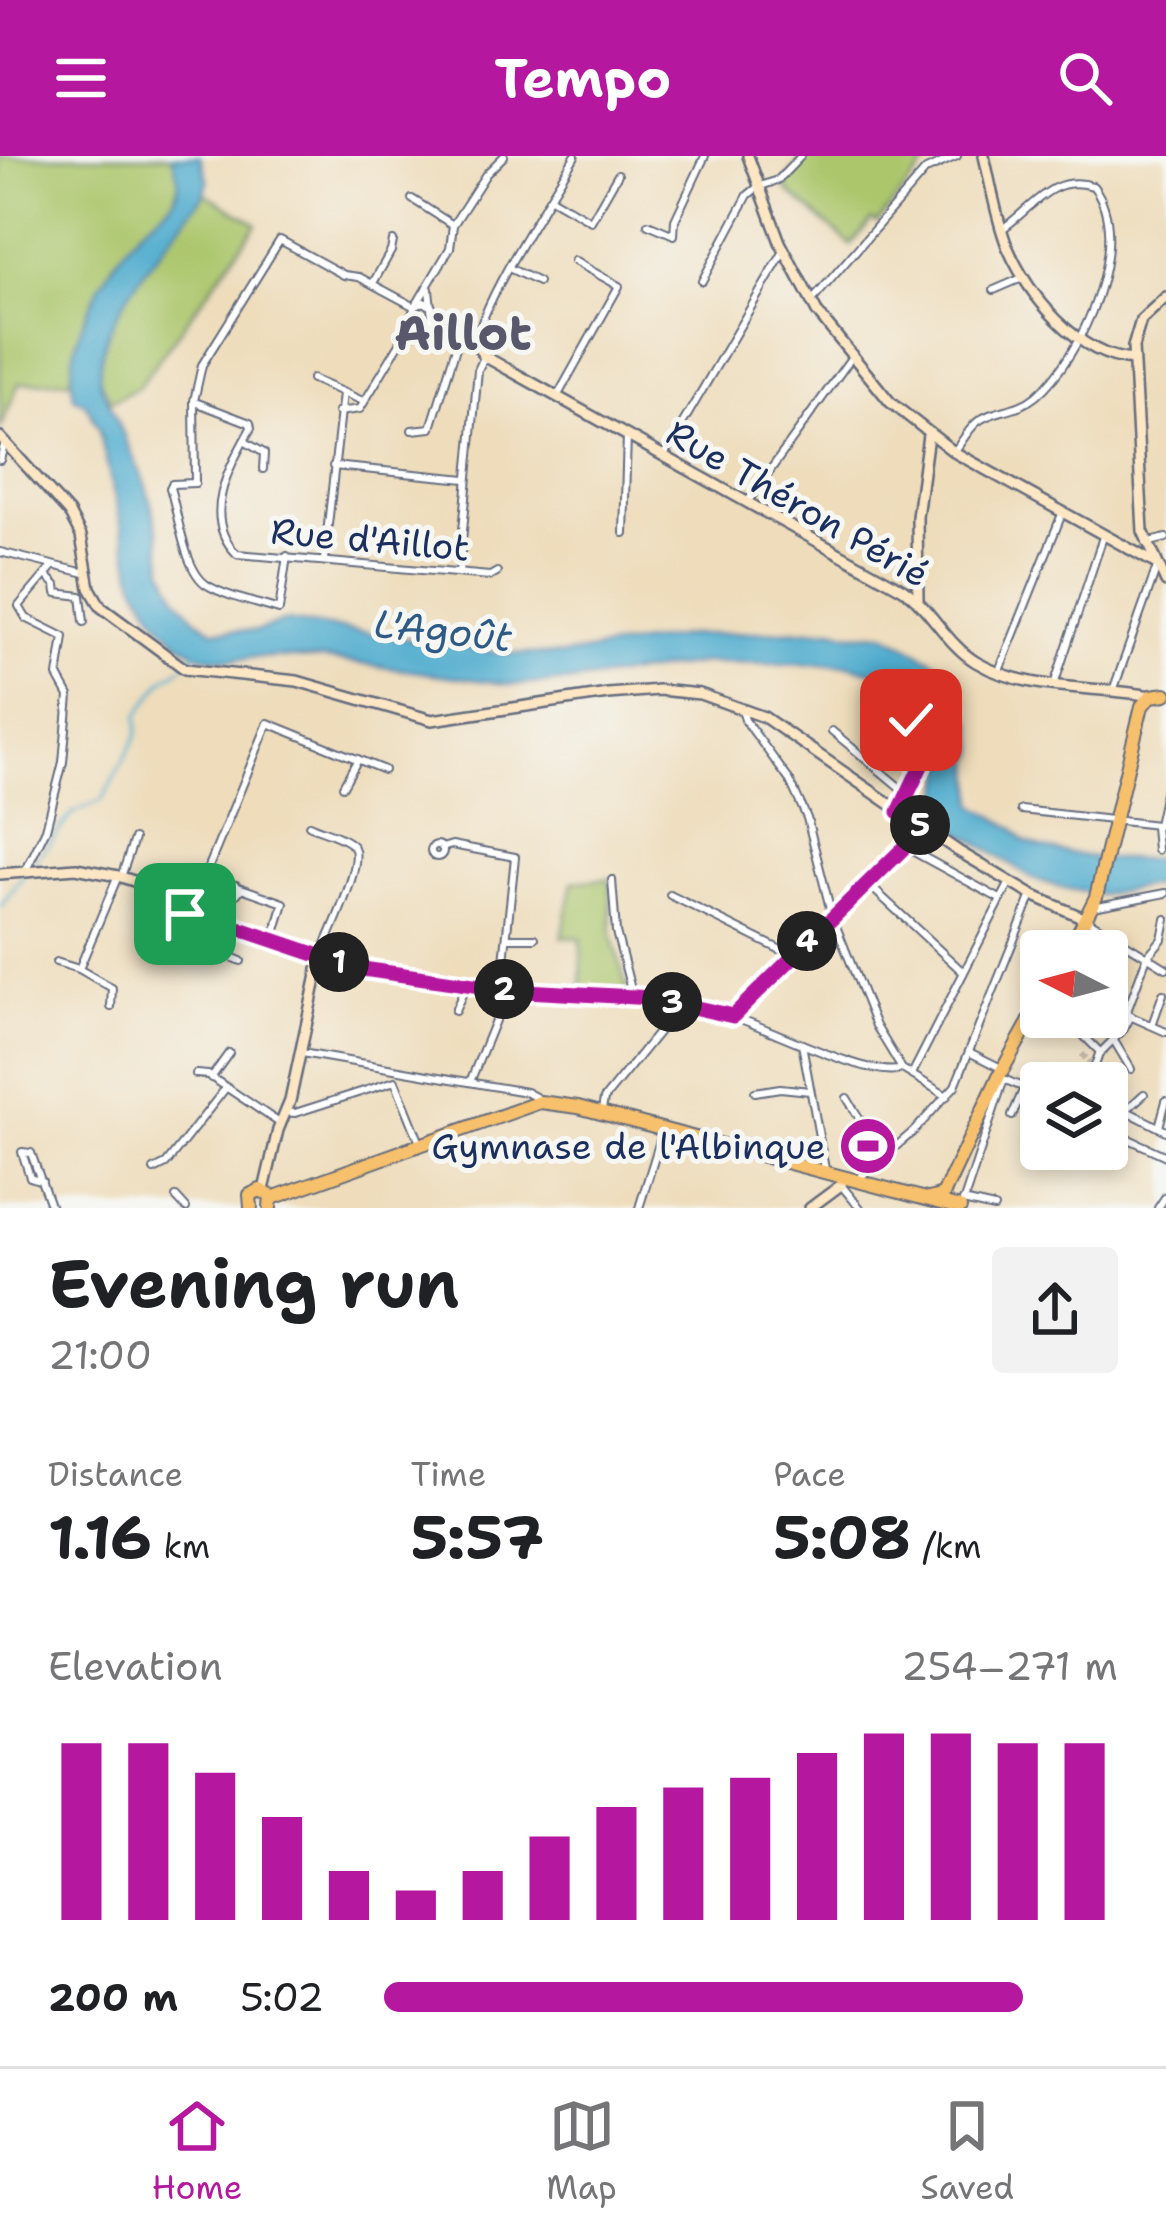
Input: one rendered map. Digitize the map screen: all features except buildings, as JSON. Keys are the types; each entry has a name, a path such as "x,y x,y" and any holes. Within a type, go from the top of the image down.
{"main road":[{"path":"1080,930 1091,908 1150,703"},
{"path":"248,1207 253,1192 269,1198 534,1104 601,1113 846,1182 916,1198 940,1198 1022,1038"},
{"path":"950,1208 957,1172"},
{"path":"916,1198 929,1206 962,1204"}],"street":[{"path":"338,412 360,409 450,248 453,225 504,156"},
{"path":"287,556 279,610 208,586 184,546 170,488 195,483 194,401 202,365 280,240 344,275 373,283 449,334 476,344 478,331 575,156"},
{"path":"649,224 674,235 675,220 705,156"},
{"path":"748,156 784,251 811,302 890,402 930,441 1156,565"},
{"path":"702,281 748,195 778,180 801,156"},
{"path":"811,302 926,170 956,156"},
{"path":"984,156 1009,250 1048,308 1102,353 1133,360"},
{"path":"551,198 591,221 618,174"},
{"path":"954,452 978,421 1014,411 1042,391 1080,339 1107,252 1104,199 1093,186 1079,182 1057,184 1002,229"},
{"path":"412,199 453,225"},
{"path":"373,283 392,251 392,241"},
{"path":"664,455 784,251"},
{"path":"558,395 619,286 574,260"},
{"path":"511,269 538,283"},
{"path":"994,290 1025,276"},
{"path":"428,320 431,280"},
{"path":"1166,297 1138,326 1133,360 1146,543 1166,582"},
{"path":"415,310 424,302 428,320"},
{"path":"428,320 449,334"},
{"path":"400,343 428,320"},
{"path":"412,430 430,428 458,339"},
{"name":"Rue Théron Périé","path":"476,344 484,356 918,599 970,657 999,671 1054,685 1118,692 1150,703"},
{"path":"459,573 478,370 484,356"},
{"path":"748,502 851,358"},
{"path":"312,379 365,401"},
{"path":"324,560 338,412 344,393"},
{"name":"Rue d'Aillot","path":"194,401 250,423 220,493 224,537 237,554 490,576 496,572"},
{"path":"624,533 627,435"},
{"path":"0,460 2,440"},
{"path":"2,440 69,513 81,536 86,573 84,622"},
{"path":"244,441 264,453 262,469"},
{"path":"918,599 917,517 930,441"},
{"path":"333,466 467,479"},
{"path":"999,671 1062,514"},
{"path":"1054,685 1103,538"},
{"path":"1146,543 1166,538"},
{"path":"0,552 86,573"},
{"path":"442,572 460,560"},
{"path":"1150,703 1118,692 1156,565"},
{"path":"24,872 46,829 60,784 68,717 69,696 58,676 64,637 20,611 21,602 52,566"},
{"path":"46,575 57,593 86,592 182,668 297,681 433,720 659,689 700,694 764,717 899,812 1032,895 1091,908 1166,892"},
{"path":"899,812 930,747 925,733 893,703 913,704 932,723"},
{"path":"741,706 745,720 790,782 807,818 832,916 873,1021 902,1070"},
{"path":"184,916 196,907 268,723 384,770"},
{"path":"832,731 909,795"},
{"path":"344,786 358,759"},
{"path":"1156,850 1166,788"},
{"path":"1021,810 1160,825"},
{"path":"269,1198 281,1124 322,956 357,854 353,845 309,825"},
{"path":"733,1016 924,828"},
{"path":"79,969 134,839"},
{"path":"442,848 452,845 515,857 504,989 470,1082"},
{"path":"905,847 1000,899"},
{"path":"0,875 76,868 120,876 220,922 356,968 504,989 682,1004 733,1016 892,1072 902,1070 948,1094"},
{"path":"612,880 616,932 633,997"},
{"path":"912,1074 1010,882"},
{"path":"867,883 963,972"},
{"path":"241,888 284,903 273,940"},
{"path":"670,895 793,956"},
{"path":"810,1208 915,1130 948,1094 970,1052 1032,895"},
{"path":"1091,908 1166,968"},
{"path":"1093,1062 1129,1015 1148,957 1165,933 1166,919"},
{"path":"203,961 198,956 220,922"},
{"path":"508,938 535,938"},
{"path":"205,946 241,962"},
{"path":"54,962 79,969 112,988 111,1007"},
{"path":"454,1011 467,983"},
{"path":"1152,1025 1162,994"},
{"path":"601,1113 604,1099 682,1004"},
{"path":"1129,1015 1166,1032"},
{"path":"1083,1038 1100,1052"},
{"path":"1113,1040 1131,1069"},
{"path":"802,1044 824,1173"},
{"path":"970,1052 1020,1086"},
{"path":"212,1078 229,1053"},
{"path":"302,1053 517,1091 534,1104"},
{"path":"196,1074 212,1078 281,1124"},
{"path":"994,1208 962,1204 1002,1075"},
{"path":"286,1112 394,1081 420,1143"},
{"path":"755,1092 781,1086 810,1091"},
{"path":"154,1170 166,1164 225,1089"},
{"path":"1128,1108 1144,1094"},
{"path":"1012,1116 1020,1097"},
{"path":"847,1098 883,1156"},
{"path":"1128,1112 1162,1129 1166,1101"},
{"path":"639,1208 663,1130"},
{"path":"1128,1139 1166,1156"},
{"path":"41,1181 30,1177 22,1152 29,1150 41,1181 51,1208"},
{"path":"846,1182 860,1208"},
{"path":"1157,1208 1166,1196"},
{"path":"176,1197 186,1208"}],"green space":[{"path":"0,156 172,156 180,179 174,199 114,262 85,317 70,380 19,383 0,430"},
{"path":"803,156 925,156 929,161 877,223 872,220 851,245 787,190 784,184"},
{"path":"205,193 257,224 138,388 111,401 99,372 113,321 141,275"},
{"path":"610,879 612,935 628,992 582,991 581,938 562,937 573,882"}],"water":[{"path":"172,156 200,156 208,181 205,193 121,307 101,358 100,382 145,483 164,569 177,597 195,618 214,630 256,631 287,621 503,653 565,655 688,635 833,629 884,633 949,669 973,725 975,805 1013,828 1024,841 1044,848 1100,859 1166,859 1166,883 1101,895 1063,888 1031,878 944,821 942,791 949,743 927,699 907,681 848,665 705,663 513,685 324,659 229,660 201,656 177,641 158,621 135,582 98,427 86,404 74,397 72,376 80,331 112,266 176,194 178,178"}],"waterway":[{"path":"30,867 73,813 102,800 138,734 138,715 164,679 199,650"},
{"path":"0,907 24,875"}],"tunnel":[{"path":"1082,1054 1089,1062"}],"place":[{"name":"Gymnase de l'Albinque","path":"868,1146"}],"district":[{"name":"Aillot","path":"463,333"}],"route":[{"path":"185,914 194,906 220,922 356,968 508,990 652,998 733,1016 924,828 899,812 930,747 925,733 911,720"}],"water label":[{"name":"L'Agoût","path":"443,630"}]}
